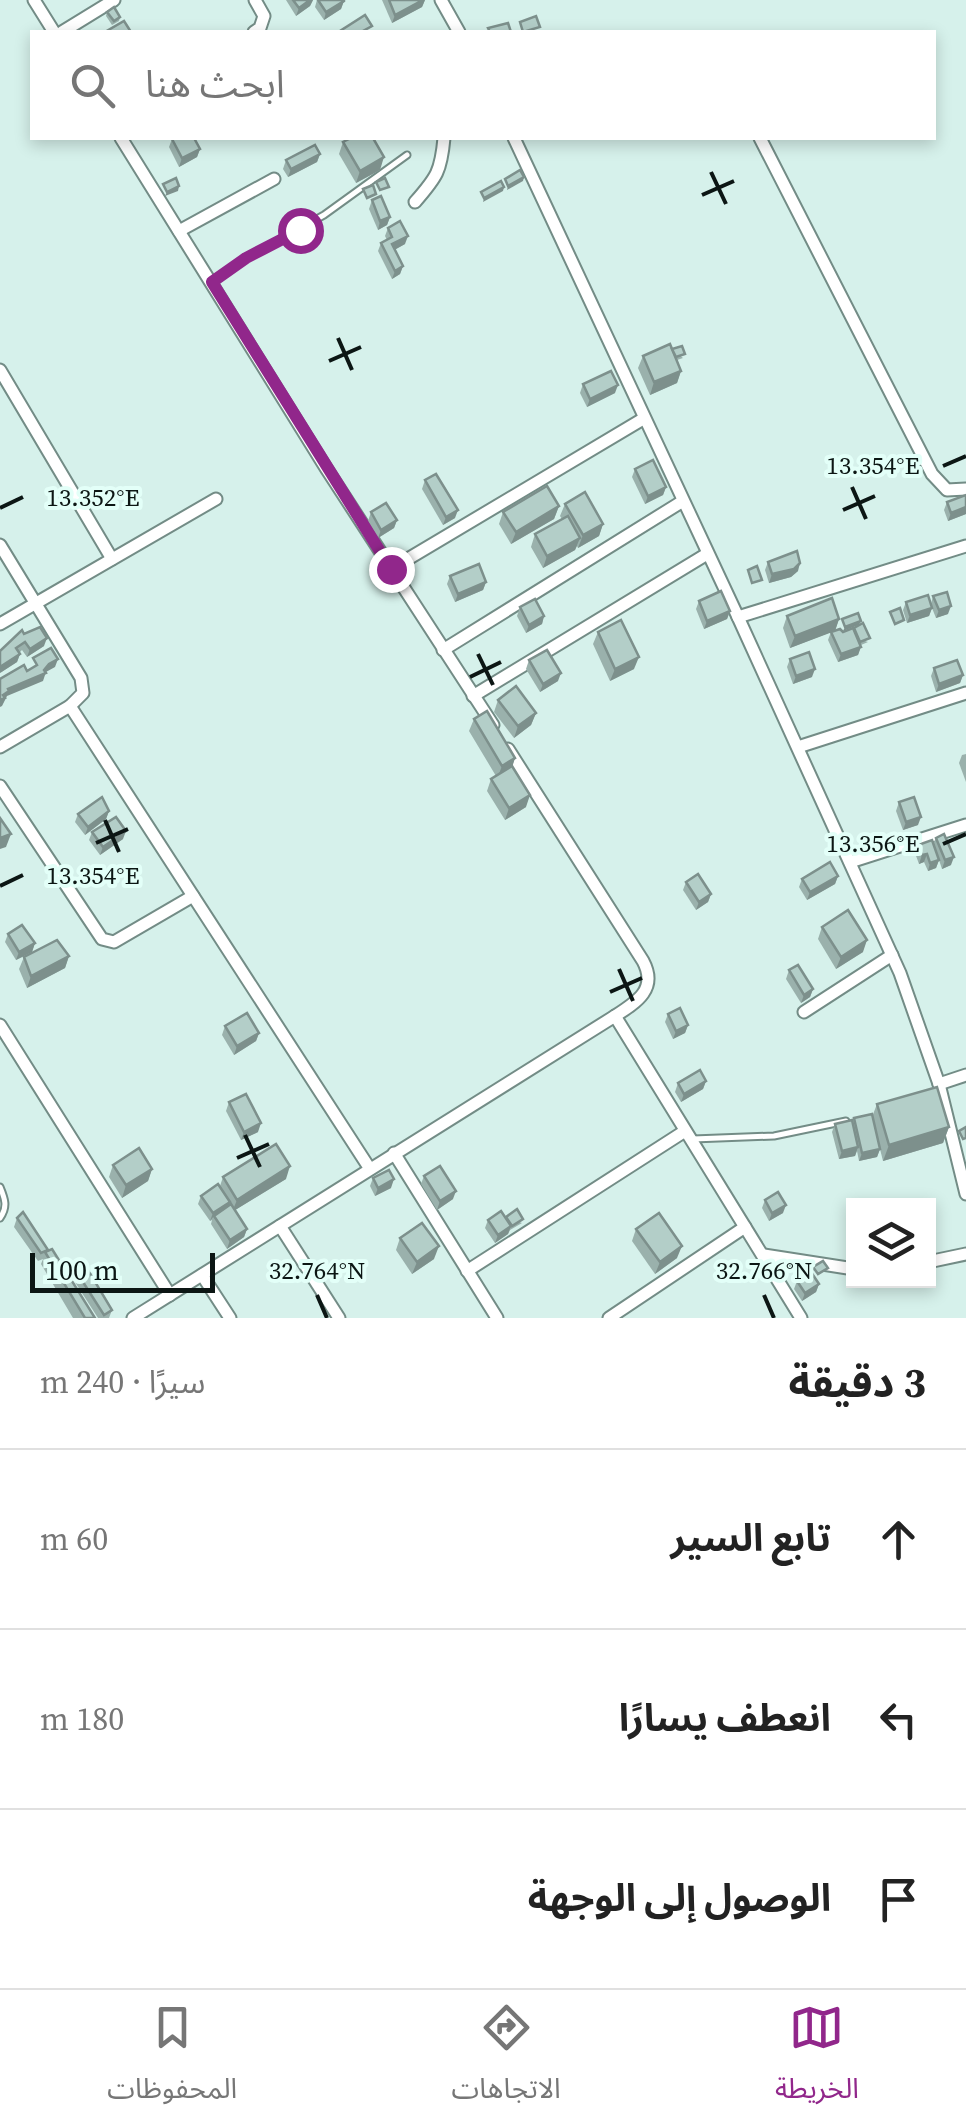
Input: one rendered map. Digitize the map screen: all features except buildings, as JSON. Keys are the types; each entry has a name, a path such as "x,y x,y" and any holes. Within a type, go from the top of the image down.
{"street":[{"path":"34,0 53,30"},
{"path":"65,30 114,0"},
{"path":"255,0 264,16 257,30"},
{"path":"441,0 459,30"},
{"path":"121,140 648,970 648,987 641,997 614,1016 133,1318"},
{"path":"415,202 438,176 444,140"},
{"path":"515,140 892,955 940,1090 966,1194"},
{"path":"761,140 932,474 947,490 966,489"},
{"path":"180,231 274,180"},
{"path":"0,370 112,559"},
{"path":"391,569 644,419"},
{"path":"0,624 216,499"},
{"path":"443,650 683,501"},
{"path":"0,544 81,678 83,693 70,706 0,747"},
{"path":"738,617 966,546"},
{"path":"473,696 707,554"},
{"path":"798,747 966,693"},
{"path":"70,706 370,1168"},
{"path":"0,786 102,939 114,942 193,896"},
{"path":"850,862 966,825"},
{"path":"804,1012 892,955"},
{"path":"614,1016 802,1318"},
{"path":"0,1025 170,1294"},
{"path":"923,1102 966,1075"},
{"path":"846,1121 866,1116"},
{"path":"468,1271 687,1135"},
{"path":"394,1154 497,1318"},
{"path":"280,1226 339,1318"},
{"path":"609,1318 744,1227"},
{"path":"936,1260 966,1254"},
{"path":"764,1255 846,1267"},
{"path":"202,1275 230,1318"}],"lane":[{"path":"212,282 246,258 324,215 407,155"},
{"path":"687,1135 774,1136 846,1121"},
{"path":"0,1188 6,1200 0,1218"}],"route":[{"path":"300,230 246,258 212,282 391,569"}]}
